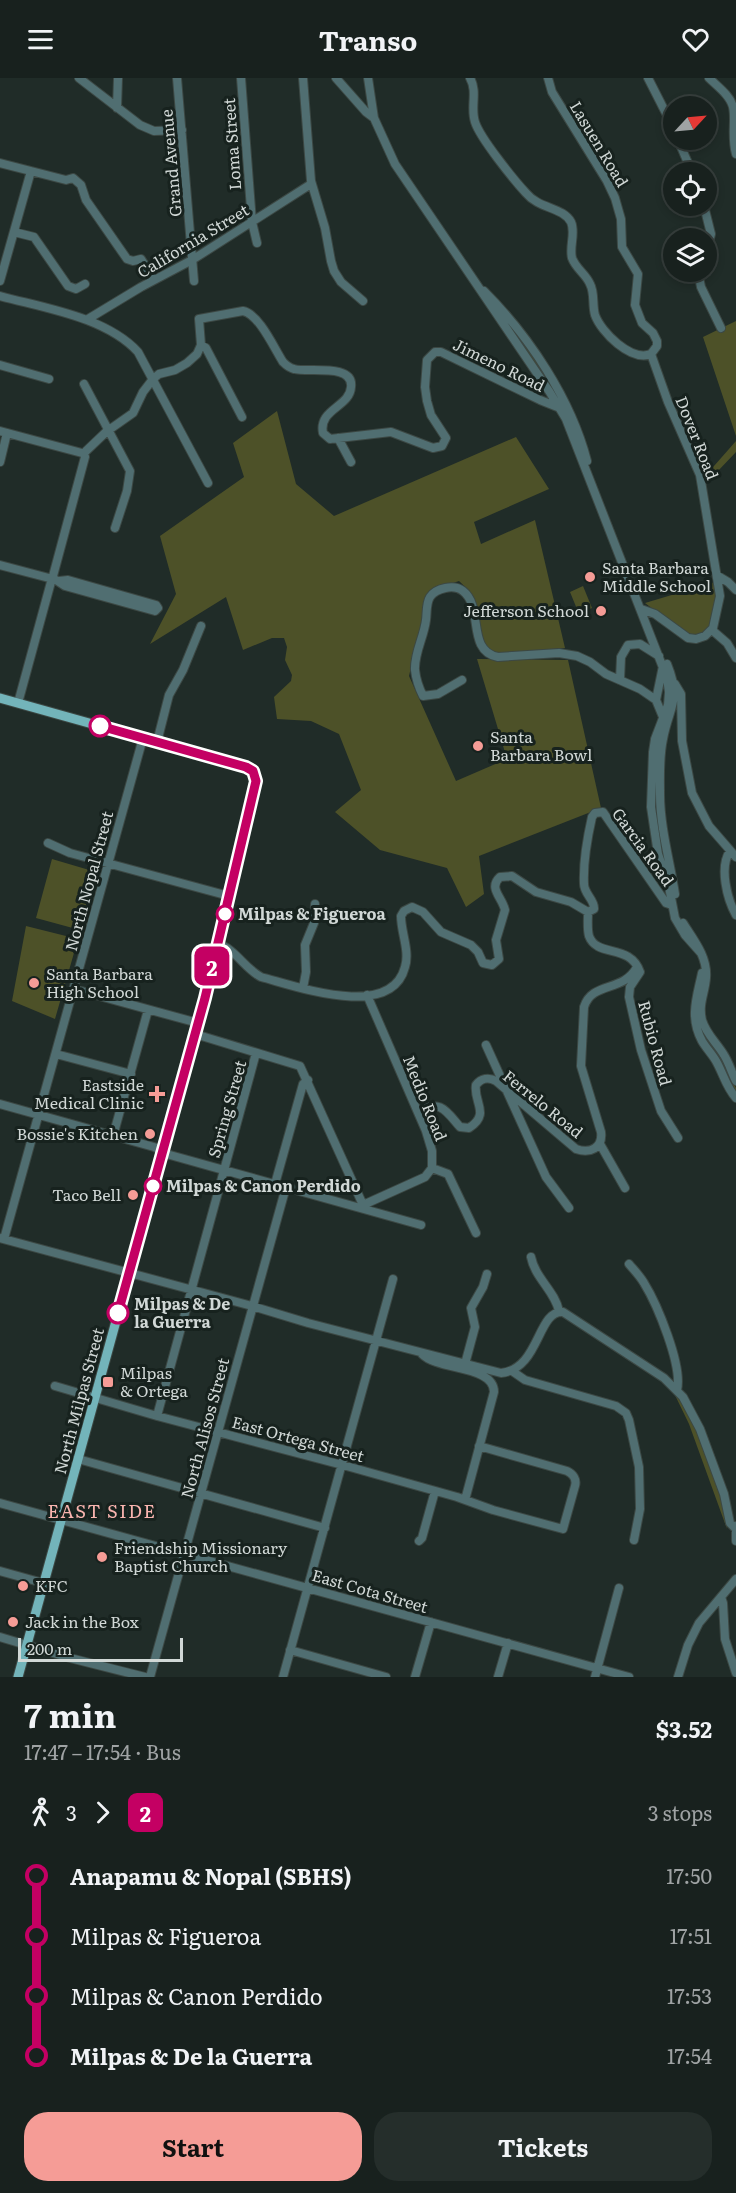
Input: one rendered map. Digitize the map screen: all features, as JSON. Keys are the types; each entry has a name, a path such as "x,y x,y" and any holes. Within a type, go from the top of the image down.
{"main road":[{"path":"0,698 157,742"},
{"name":"North Milpas Street","path":"18,1677 198,1023 256,783 254,773 246,767 157,742"}],"street":[{"path":"79,78 148,130 154,132 182,130"},
{"path":"117,108 118,78"},
{"name":"Grand Avenue","path":"177,78 194,281"},
{"name":"Loma Street","path":"241,78 252,222 257,243"},
{"path":"303,78 311,184 325,228 334,271 341,282 363,301"},
{"path":"336,78 374,118"},
{"path":"368,78 374,118 398,170 560,408 663,666 669,692 668,705 653,752 651,801 657,849 679,926 701,953"},
{"path":"470,78 474,86 474,120 485,140 531,199 543,206 562,212 569,219 573,230 571,249 573,260 591,285 593,306 600,325 613,340 633,353 645,356 651,354"},
{"name":"Lasuen Road","path":"548,78 552,92 607,181 615,198 621,219 622,247 638,274 635,305 642,323 657,340 657,346 651,354"},
{"path":"648,78 663,107"},
{"path":"709,78 733,106 736,154"},
{"path":"0,163 66,180 73,178 81,184 86,200 127,259 144,261 154,280"},
{"path":"0,281 31,171"},
{"name":"California Street","path":"88,319 192,260 311,184"},
{"path":"14,232 34,237 68,286 76,289 85,284"},
{"path":"475,281 508,316 559,391 580,439 593,486"},
{"path":"700,282 721,328"},
{"path":"0,296 88,319 131,344 153,379 208,483"},
{"path":"18,704 54,579 84,454 109,430 133,413 143,392 153,379 175,370 197,354 201,345 198,318 248,312 288,366 297,370 337,371 346,374 351,381 350,393 328,412 322,427 327,437 338,438 351,462"},
{"path":"201,345 206,348 242,417"},
{"name":"Jimeno Road","path":"338,438 391,432 433,448 442,446 446,438 429,408 425,387 428,360 435,352 441,352 560,408"},
{"name":"Dover Road","path":"651,354 668,402 700,475 718,576 719,599 712,630"},
{"path":"0,365 49,379"},
{"path":"84,384 128,465 130,475 115,528"},
{"path":"0,462 4,432 84,454"},
{"path":"0,565 54,579 68,580 156,605 158,608 155,611 65,586 54,579"},
{"path":"718,576 736,590"},
{"path":"462,680 438,694 423,696 416,676 416,659 424,632 429,599 447,588 456,588 466,594 480,642 489,654 498,657 559,653 587,659 606,674 640,688 656,700 663,717"},
{"path":"641,609 660,617 688,638 702,638 712,630 727,643 736,658"},
{"path":"641,609 648,618 681,694 682,741 692,793 709,826 733,854 726,862 727,894 736,915"},
{"path":"157,742 169,695 183,670 201,626"},
{"path":"620,680 621,657 628,645 640,644 659,656"},
{"path":"656,700 663,666"},
{"path":"675,684 673,709 662,743 660,803 678,911 697,943 704,962 706,977 701,1005 703,1023 724,1055 736,1081"},
{"name":"North Nopal Street","path":"2,1238 56,1054 143,738"},
{"name":"Garcia Road","path":"588,912 592,911 594,906 587,895 584,884 587,838 593,815 600,811 603,812 666,903 672,905"},
{"path":"48,843 70,853 229,896"},
{"path":"217,944 225,946 258,975 335,996 367,995 387,990 402,975 407,958 401,916 409,908 423,912 441,932 471,945 478,952 483,963 495,964 498,959 496,940 504,916 504,903 495,888 495,882 500,877 512,876 536,892 571,902 588,912 588,932 593,942 600,947 633,958 637,967"},
{"path":"303,988 306,972 305,945 314,923 315,904"},
{"path":"704,962 694,1002 695,1022 702,1041 715,1059 726,1084 736,1098"},
{"name":"Rubio Road","path":"637,967 640,972 630,987 628,997 641,1050 661,1111 678,1138"},
{"name":"Ferrelo Road","path":"419,1112 430,1106 436,1106 449,1114 460,1128 466,1129 474,1125 480,1113 480,1103 475,1091 477,1083 489,1078 508,1091 576,1149 588,1151 597,1148 600,1144 601,1132 580,1066 585,1004 594,992 618,984 632,975 637,967"},
{"path":"74,989 198,1023"},
{"name":"Medio Road","path":"367,995 430,1140 432,1168"},
{"path":"113,1136 148,1010"},
{"path":"195,1034 300,1066 362,1207"},
{"path":"486,1045 546,1177 569,1208"},
{"name":"Spring Street","path":"157,1416 256,1053"},
{"path":"56,1054 131,1074"},
{"path":"275,1184 303,1084 308,1080"},
{"path":"0,1104 421,1225"},
{"path":"600,1144 625,1188"},
{"path":"362,1207 425,1177 432,1168 448,1174 476,1233"},
{"name":"North Alisos Street","path":"150,1677 286,1187"},
{"path":"2,1238 498,1373 512,1371 528,1357 550,1317 559,1311"},
{"path":"531,1257 536,1272 553,1297 559,1311 569,1315 664,1378 677,1390 696,1419 722,1486 730,1523 736,1528 736,1540"},
{"path":"629,1264 644,1282 665,1330 677,1380 677,1390"},
{"path":"465,1364 475,1327 471,1308 483,1287 487,1274"},
{"path":"283,1677 393,1278"},
{"path":"421,1352 432,1361 483,1375 491,1380 494,1392 465,1500"},
{"path":"512,1371 525,1380 616,1406 626,1413 641,1481 640,1509 634,1540"},
{"name":"East Ortega Street","path":"55,1386 435,1491 563,1529 576,1483 572,1474 479,1446"},
{"path":"78,1459 325,1528"},
{"path":"419,1541 422,1538 435,1491"},
{"name":"East Cota Street","path":"0,1503 629,1677"},
{"path":"0,1571 43,1583"},
{"path":"678,1677 688,1645 699,1623 736,1579"},
{"path":"595,1677 619,1588"},
{"path":"721,1597 725,1639 735,1674"},
{"path":"415,1677 431,1622"},
{"path":"0,1637 64,1657 145,1677"},
{"path":"498,1677 508,1643"},
{"path":"290,1650 386,1677"}],"green space":[{"path":"506,317 560,395 569,422 503,322"},
{"path":"736,321 736,436 703,337"},
{"path":"277,411 296,484 334,516 516,437 549,489 474,522 481,544 535,520 565,648 499,654 490,650 481,638 471,594 459,581 429,591 409,676 456,781 507,759 477,659 568,660 601,808 479,856 484,894 466,907 447,868 380,850 335,812 361,790 339,734 311,721 277,719 274,697 291,681 292,675 285,660 287,647 284,638 272,638 243,650 226,597 150,644 176,594 160,536 244,477 233,443"},
{"path":"736,441 736,452 717,472 706,476 705,471 714,466"},
{"path":"715,582 715,611 710,624 701,636 688,636 645,603"},
{"path":"583,586 592,608 579,614 570,592"},
{"path":"52,859 96,872 80,930 36,918"},
{"path":"26,926 78,939 55,1019 12,1001"},
{"path":"699,1011 736,1088 736,1096 698,1027"},
{"path":"673,1391 701,1438 720,1494 727,1529 689,1424"}],"bus line":[{"name":"2","path":"100,726 246,767 256,776 205,998 118,1313"}],"place":[{"name":"Santa Barbara Middle School","path":"590,577"},
{"name":"Jefferson School","path":"601,611"},
{"name":"Santa Barbara Bowl","path":"478,746"},
{"name":"Milpas & Figueroa","path":"225,914"},
{"name":"Santa Barbara High School","path":"34,983"},
{"name":"Eastside Medical Clinic","path":"157,1094"},
{"name":"Bossie's Kitchen","path":"150,1134"},
{"name":"Milpas & Canon Perdido","path":"153,1186"},
{"name":"Taco Bell","path":"133,1195"},
{"name":"Milpas & De la Guerra","path":"118,1313"},
{"name":"Milpas & Ortega","path":"108,1382"},
{"name":"Friendship Missionary Baptist Church","path":"102,1557"},
{"name":"KFC","path":"23,1586"},
{"name":"Jack in the Box","path":"13,1622"}],"district":[{"name":"EAST SIDE","path":"102,1512"}]}
